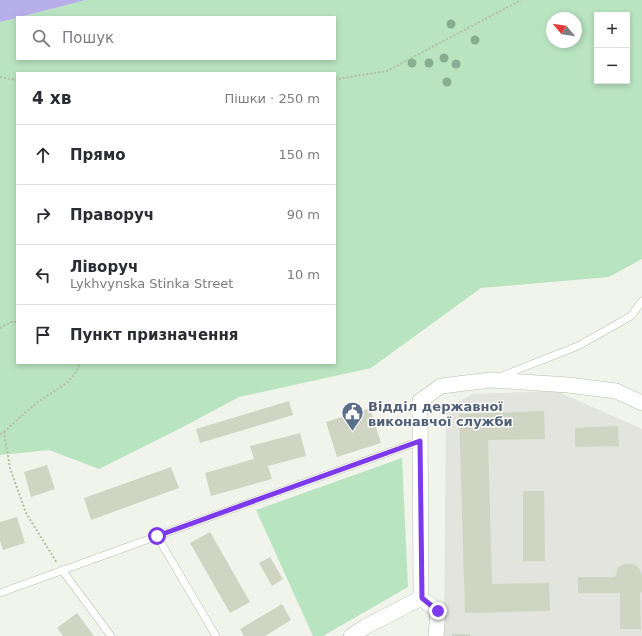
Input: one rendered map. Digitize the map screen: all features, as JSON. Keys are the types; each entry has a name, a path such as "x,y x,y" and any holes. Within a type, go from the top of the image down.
{"street":[{"path":"422,598 420,401 441,386 491,380 568,385 616,391 642,403"},
{"path":"351,636 365,627 422,598"},
{"path":"422,598 438,611 436,636"}],"lane":[{"path":"491,380 578,346 631,316 642,301"},
{"path":"0,592 420,441"},
{"path":"157,536 216,636"},
{"path":"62,570 111,636"}],"path":[{"path":"336,79 387,71 521,0"},
{"path":"0,78 16,80"},
{"path":"0,328 11,322 16,322"},
{"path":"0,434 37,402 58,389 71,378 78,368 79,364"},
{"path":"4,432 10,468 26,513 62,570"}],"shaded area":[{"path":"0,0 86,0 24,16 16,16 16,18 0,22"},
{"path":"556,391 642,429 642,636 444,636 446,410 472,394"}],"green space":[{"path":"86,0 642,0 642,259 609,277 481,288 371,368 239,397 99,469 49,450 0,455 0,22 16,18 16,60 336,60 336,16 24,16"},
{"path":"402,458 408,587 323,636 313,636 256,510"}],"building":[{"path":"289,401 293,415 200,443 196,429"},
{"name":"Відділ державної виконавчої служби","path":"370,408 381,443 337,457 326,422"},
{"path":"544,411 545,439 488,440 492,584 549,583 550,611 465,613 459,414"},
{"path":"618,426 619,446 575,447 575,428"},
{"path":"300,433 306,456 268,466 272,479 211,496 205,473 254,459 250,446"},
{"path":"47,465 55,489 31,497 24,472"},
{"path":"171,467 179,488 91,520 84,498"},
{"path":"523,491 544,491 545,561 523,561"},
{"path":"17,517 25,543 3,550 0,540 0,522"},
{"path":"210,532 250,602 230,613 190,543"},
{"path":"270,557 283,579 272,586 259,563"},
{"path":"626,564 635,565 639,568 642,576 642,592 640,593 641,629 620,629 620,593 578,593 578,577 615,577 618,568"},
{"path":"282,604 291,620 265,636 244,636 240,629"},
{"path":"77,613 94,636 63,636 57,628"},
{"path":"452,634 470,634 470,636 452,636"}],"place":[{"name":"Відділ державної виконавчої служби","path":"353,432"}],"route":[{"path":"157,536 420,441 422,598 438,611"}]}
